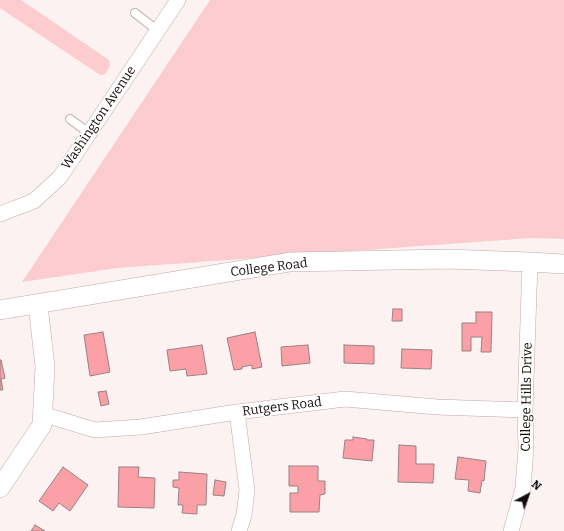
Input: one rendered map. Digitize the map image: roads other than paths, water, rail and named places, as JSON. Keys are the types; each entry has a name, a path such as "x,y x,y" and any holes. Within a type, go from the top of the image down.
{"street":[{"name":"Washington Avenue","path":"0,214 34,201 60,177 178,0"},
{"name":"College Road","path":"0,310 290,262 447,259 564,264"},
{"name":"College Hills Drive","path":"511,531 523,488 526,448 525,410 530,262"},
{"path":"0,488 42,425 45,367 38,304"},
{"name":"Rutgers Road","path":"42,414 95,430 140,427 237,412 345,399 437,407 525,410"},
{"path":"237,412 247,490 244,515 239,531"}],"lane":[{"path":"135,13 158,30"},
{"path":"70,119 89,133"}]}
